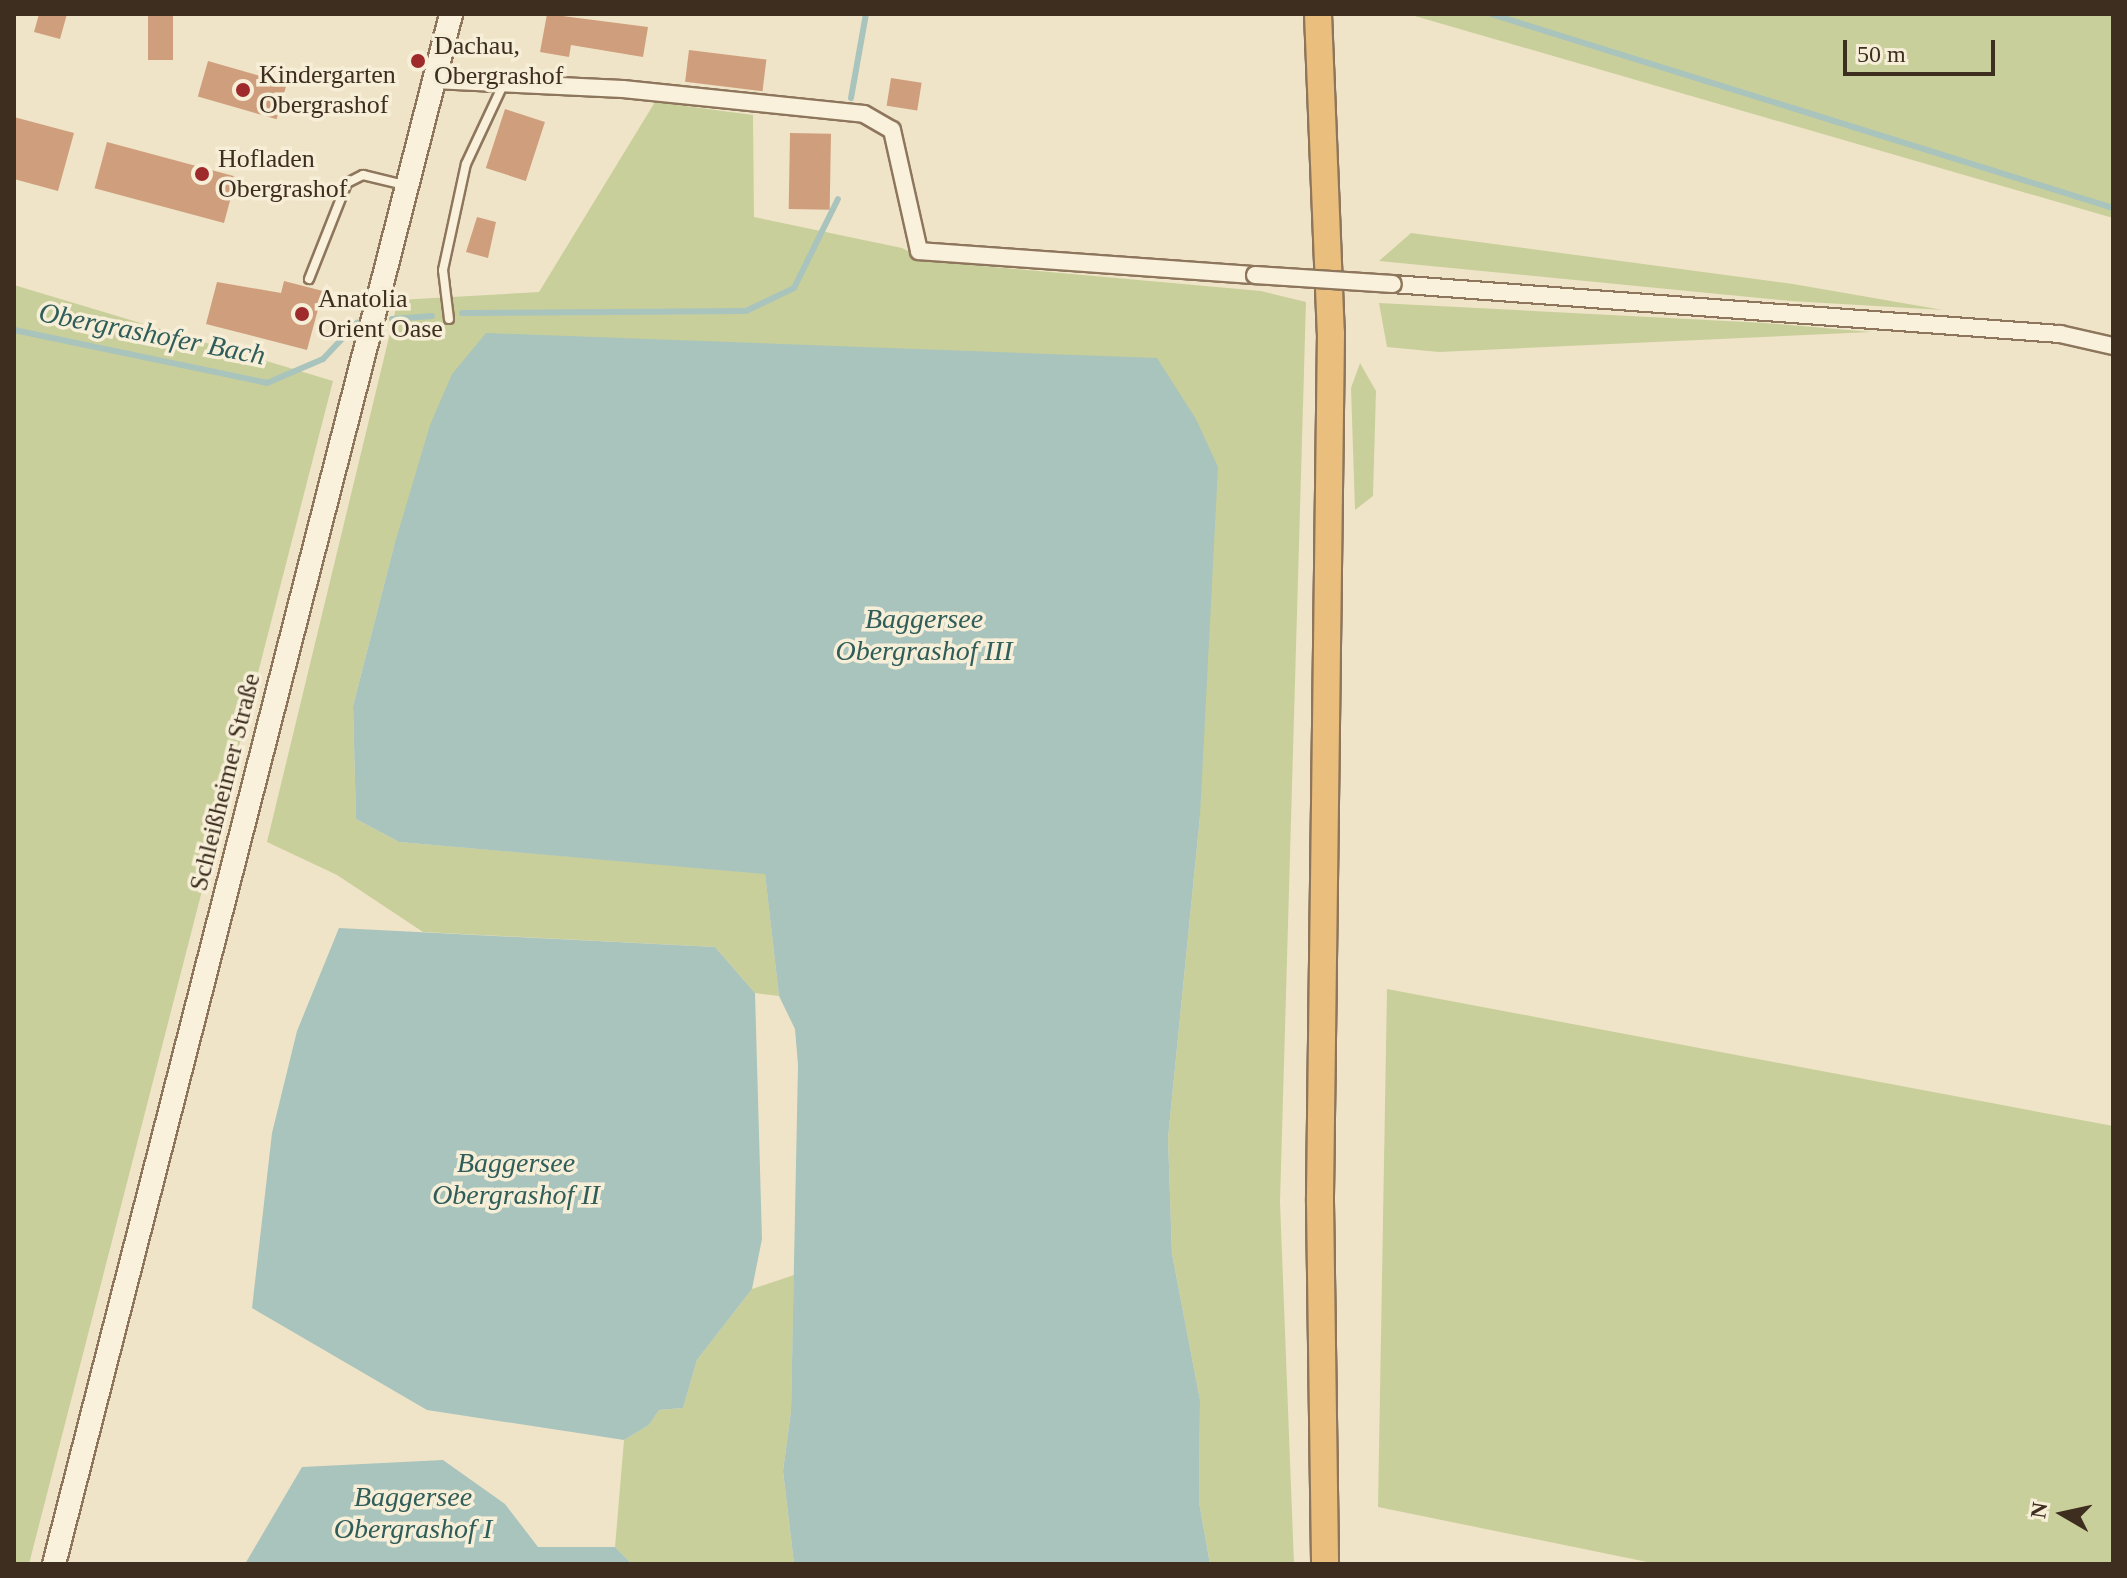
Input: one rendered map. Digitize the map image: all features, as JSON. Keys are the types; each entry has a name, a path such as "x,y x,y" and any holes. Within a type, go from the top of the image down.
{"highway":[{"path":"1318,14 1331,333 1320,1202 1325,1564"}],"main road":[{"name":"Schleißheimer Straße","path":"54,1564 451,14"}],"street":[{"path":"434,80 505,80 864,114 892,130 919,251 929,254 1393,284 2060,334 2113,346"}],"lane":[{"path":"449,319 443,270 466,164 505,80"},
{"path":"309,279 347,183 363,175 408,186"}],"green space":[{"path":"1408,14 2113,14 2113,218"},
{"path":"655,102 753,115 754,217 902,248 927,261 1261,291 1306,302 1280,1202 1294,1564 1210,1564 1199,1502 1200,1400 1172,1254 1168,1138 1200,816 394,546 353,706 356,819 399,842 765,873 779,996 755,993 715,947 423,932 337,875 267,842 398,300 539,292"},
{"path":"1411,233 1793,284 1943,310 1791,301 1379,261"},
{"path":"14,285 333,381 29,1564 14,1564"},
{"path":"1379,303 1765,323 1871,332 1439,352 1387,347"},
{"path":"1360,363 1376,391 1373,496 1355,510 1351,388"},
{"path":"1387,989 2113,1126 2113,1564 1657,1564 1378,1507"},
{"path":"794,1275 791,1411 783,1471 794,1564 632,1564 615,1547 624,1440 649,1425 659,1410 683,1408 697,1360 752,1289"}],"water":[{"name":"Baggersee Obergrashof III","path":"486,333 1157,358 1196,419 1218,467 1200,816 1168,1138 1172,1254 1200,1400 1199,1502 1210,1564 794,1564 783,1471 791,1411 798,1065 795,1029 779,996 765,874 399,842 356,819 353,706 394,546 430,425 452,374"},
{"name":"Baggersee Obergrashof II","path":"339,928 715,947 755,993 762,1239 752,1289 697,1360 683,1408 659,1410 649,1425 624,1440 427,1410 252,1308 272,1133 297,1031"},
{"name":"Baggersee Obergrashof I","path":"443,1460 505,1504 538,1547 615,1547 632,1564 245,1564 302,1467"}],"building":[{"path":"39,14 67,14 60,39 34,32"},
{"path":"148,14 173,14 173,60 148,60"},
{"path":"547,14 648,27 643,57 571,45 569,57 540,52"},
{"path":"689,50 766,60 763,91 685,82"},
{"name":"Kindergarten Obergrashof","path":"208,61 287,84 277,119 198,97"},
{"path":"891,78 922,83 917,111 887,106"},
{"path":"505,109 545,122 526,181 486,168"},
{"path":"14,117 74,133 58,191 14,179"},
{"path":"790,133 831,134 830,210 789,209"},
{"path":"107,142 236,177 224,223 95,188"},
{"path":"477,217 496,222 488,258 466,252"},
{"path":"284,281 323,291 307,350 206,324 217,282 281,293"}],"waterway":[{"path":"851,98 866,14"},
{"path":"1491,14 2113,208"},
{"path":"462,313 746,311 794,288 838,199"},
{"path":"392,319 432,316"},
{"name":"Obergrashofer Bach","path":"14,330 267,383 323,359 357,323"}],"place":[{"name":"Dachau, Obergrashof","path":"418,61"},
{"name":"Kindergarten Obergrashof","path":"243,90"},
{"name":"Hofladen Obergrashof","path":"202,174"},
{"name":"Anatolia Orient Oase","path":"302,314"}]}
